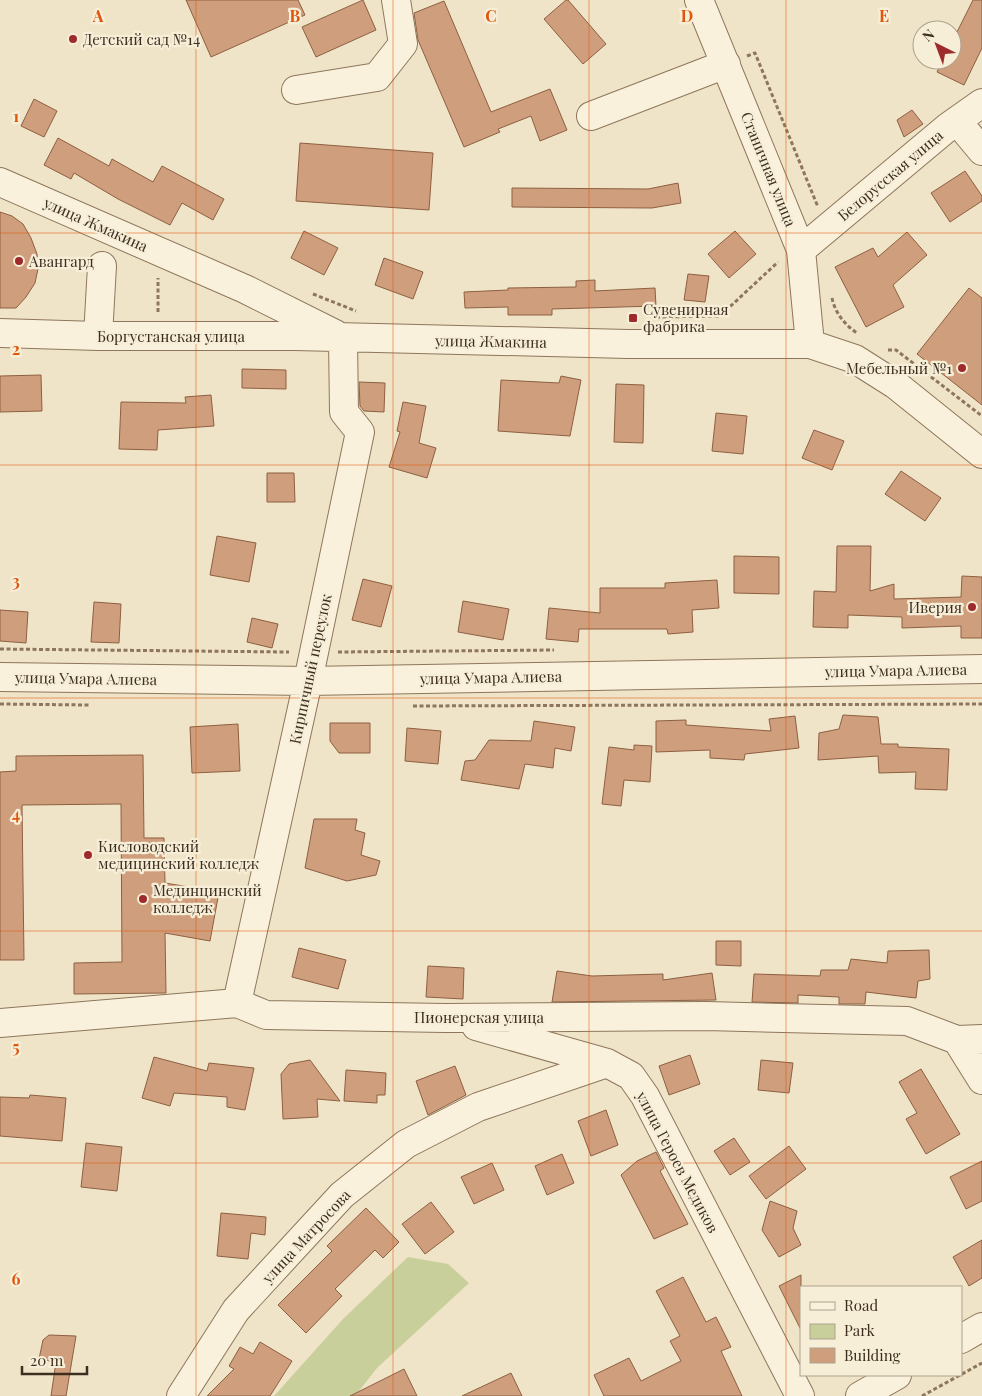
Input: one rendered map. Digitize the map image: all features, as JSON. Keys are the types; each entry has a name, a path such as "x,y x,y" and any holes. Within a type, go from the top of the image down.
{"street":[{"path":"296,90 377,77 404,44 396,0"},
{"name":"Станичная улица","path":"699,0 801,250 810,344"},
{"path":"591,116 726,64"},
{"name":"Белорусская улица","path":"801,250 947,119 982,102"},
{"path":"947,119 982,151"},
{"name":"улица Жмакина","path":"0,182 245,289 343,338 628,344 810,344 855,359 896,385 982,454"},
{"path":"98,336 102,266"},
{"name":"Боргустанская улица","path":"0,333 98,336 295,336 343,338"},
{"name":"Кирпичный переулок","path":"237,1003 360,432 344,412 343,338"},
{"name":"улица Умара Алиева","path":"0,677 308,680 982,669"},
{"name":"Пионерская улица","path":"0,1023 237,1003 266,1014 445,1018 706,1016 907,1021 969,1040"},
{"name":"улица Героев Медиков","path":"445,1018 607,1063 631,1076 645,1096 800,1396"},
{"path":"969,1040 982,1080"},
{"name":"улица Матросова","path":"181,1396 236,1310 342,1195 370,1172 406,1144 478,1107 607,1063"},
{"path":"962,1338 982,1327"},
{"path":"860,1396 896,1376"}],"path":[{"path":"726,64 755,53 819,209 826,205"},
{"path":"651,318 720,316 775,265"},
{"path":"311,293 361,314"},
{"path":"831,294 833,304 846,325 860,335"},
{"path":"882,350 896,350 982,416"},
{"path":"0,649 314,652 560,650"},
{"path":"0,704 97,705"},
{"path":"411,706 982,704"},
{"path":"962,1374 982,1363"},
{"path":"922,1396 958,1376"}],"green space":[{"path":"408,1257 448,1264 469,1283 377,1368 355,1396 274,1396 344,1318"}],"building":[{"path":"186,0 298,0 305,15 211,57"},
{"path":"363,0 376,30 316,57 302,27"},
{"path":"566,0 606,44 583,64 544,19"},
{"path":"973,0 982,0 982,48 964,85 937,72 938,70 962,70 962,22"},
{"path":"444,1 491,112 550,89 567,130 540,141 531,116 498,129 500,132 464,147 418,40 414,13"},
{"path":"34,99 57,111 44,137 21,126"},
{"path":"912,110 923,124 904,137 897,120"},
{"path":"58,138 109,166 112,159 153,182 162,166 224,199 213,220 182,203 170,225 118,199 74,173 71,179 44,165"},
{"path":"300,143 433,153 429,210 296,201"},
{"path":"965,171 982,196 982,201 950,222 931,193"},
{"path":"678,183 681,203 652,208 512,207 512,188 648,189"},
{"name":"Авангард","path":"0,212 12,216 23,224 37,254 38,269 35,283 16,308 0,308"},
{"path":"304,231 338,248 324,275 291,258"},
{"path":"735,231 756,254 729,278 708,254"},
{"path":"907,232 927,255 893,285 904,307 866,327 835,267 873,248 878,257"},
{"path":"384,258 423,272 413,299 375,285"},
{"path":"688,274 709,276 705,302 684,300"},
{"path":"595,280 595,291 655,288 656,306 552,309 552,315 508,315 508,307 465,308 464,292 508,290 508,288 576,287 576,281"},
{"path":"969,288 982,298 982,405 917,354"},
{"path":"242,369 286,370 286,389 242,388"},
{"path":"41,375 42,411 0,412 0,376"},
{"path":"561,376 581,380 570,436 498,431 501,380 559,383"},
{"path":"359,382 385,383 384,412 364,411 360,406"},
{"path":"616,384 644,385 643,443 614,442"},
{"path":"211,395 214,426 158,430 157,450 119,449 121,402 186,403 185,397"},
{"path":"403,402 426,406 419,443 436,448 427,478 389,467 400,432 397,431"},
{"path":"716,413 747,416 743,454 712,451"},
{"path":"814,430 844,441 832,470 802,458"},
{"path":"901,471 941,498 925,521 885,494"},
{"path":"267,473 294,473 295,502 267,502"},
{"path":"217,536 256,543 249,582 210,575"},
{"path":"837,546 871,546 870,591 894,584 894,599 961,597 962,576 982,577 982,638 961,638 961,626 902,628 902,617 848,615 848,628 813,627 814,591 836,592"},
{"path":"734,556 779,557 779,594 734,593"},
{"path":"363,579 392,586 381,627 352,620"},
{"path":"717,580 719,608 692,610 693,632 668,634 667,629 579,629 578,642 546,639 549,608 600,613 600,588 665,588 665,583"},
{"path":"463,601 509,609 503,640 458,632"},
{"path":"94,602 121,604 119,643 91,642"},
{"path":"0,610 28,612 26,643 0,641"},
{"path":"252,618 278,624 272,648 247,642"},
{"path":"843,715 878,717 881,744 898,744 898,747 949,749 947,790 915,789 916,772 879,773 878,756 818,760 819,733 839,729"},
{"path":"795,716 799,748 745,754 744,760 710,758 710,750 656,752 656,721 686,720 686,725 771,731 769,719"},
{"path":"534,721 575,727 571,751 555,748 553,768 525,764 519,789 461,780 465,761 475,760 489,740 531,741"},
{"path":"330,723 370,723 370,753 339,753 330,741"},
{"path":"238,724 240,771 192,773 190,727"},
{"path":"407,728 441,731 438,764 405,761"},
{"path":"634,745 652,746 650,782 624,780 621,806 602,804 609,747 634,750"},
{"name":"Мединцинский колледж","path":"143,755 144,838 164,838 165,883 219,892 210,941 165,933 166,993 74,994 74,963 122,962 121,804 22,805 24,960 0,960 0,772 16,771 16,756"},
{"path":"314,819 357,819 355,830 365,833 361,855 380,861 376,875 347,881 305,868"},
{"path":"716,941 741,941 741,966 716,965"},
{"path":"299,948 346,960 338,989 292,977"},
{"path":"929,950 930,979 918,981 916,998 866,992 865,1004 839,1004 839,997 798,995 798,1003 752,1002 754,974 820,976 821,970 848,970 851,959 887,963 888,951"},
{"path":"428,966 464,968 463,999 426,997"},
{"path":"557,971 592,976 663,974 663,980 712,973 716,1000 552,1002"},
{"path":"690,1055 700,1084 669,1095 659,1066"},
{"path":"154,1057 207,1071 209,1063 254,1068 245,1110 227,1107 227,1097 174,1093 170,1106 142,1098"},
{"path":"310,1060 340,1101 317,1099 318,1117 283,1119 281,1074 289,1064"},
{"path":"761,1060 793,1063 789,1093 758,1090"},
{"path":"455,1066 466,1095 428,1115 416,1081"},
{"path":"921,1069 960,1134 926,1154 906,1119 917,1113 899,1082"},
{"path":"346,1070 386,1073 385,1095 377,1095 377,1103 344,1101"},
{"path":"30,1095 66,1098 62,1141 0,1136 0,1097 29,1098"},
{"path":"606,1110 618,1145 591,1156 578,1121"},
{"path":"734,1138 750,1162 730,1175 714,1151"},
{"path":"86,1143 122,1147 117,1191 81,1187"},
{"path":"789,1146 806,1169 766,1199 749,1176"},
{"path":"656,1152 664,1168 660,1171 688,1224 654,1239 621,1175 637,1161"},
{"path":"562,1154 574,1183 547,1195 535,1166"},
{"path":"982,1161 982,1201 966,1209 950,1177"},
{"path":"492,1163 504,1190 474,1204 461,1177"},
{"path":"770,1201 797,1211 793,1228 801,1245 779,1257 762,1230"},
{"path":"431,1202 454,1232 425,1254 402,1224"},
{"path":"366,1208 399,1242 383,1258 375,1250 335,1289 342,1296 306,1333 278,1305 332,1251 327,1246"},
{"path":"221,1213 266,1217 265,1235 251,1233 248,1259 217,1256"},
{"path":"982,1240 982,1278 969,1286 953,1257"},
{"path":"801,1275 800,1328 779,1286"},
{"path":"683,1277 706,1322 716,1317 731,1347 721,1351 742,1396 604,1396 594,1375 629,1358 641,1381 681,1361 670,1341 680,1336 656,1291"},
{"path":"49,1335 76,1336 66,1396 51,1396 56,1362 39,1359 43,1340"},
{"path":"260,1342 292,1361 270,1396 207,1396 234,1369 229,1366 240,1347 253,1354"},
{"path":"404,1369 417,1396 350,1396"},
{"path":"511,1373 522,1396 462,1396"}],"place":[{"name":"Детский сад №14","path":"73,39"},
{"name":"Авангард","path":"19,261"},
{"name":"Сувенирная фабрика","path":"633,318"},
{"name":"Мебельный №1","path":"962,368"},
{"name":"Иверия","path":"972,607"},
{"name":"Кисловодский медицинский колледж","path":"88,855"},
{"name":"Мединцинский колледж","path":"143,899"}]}
